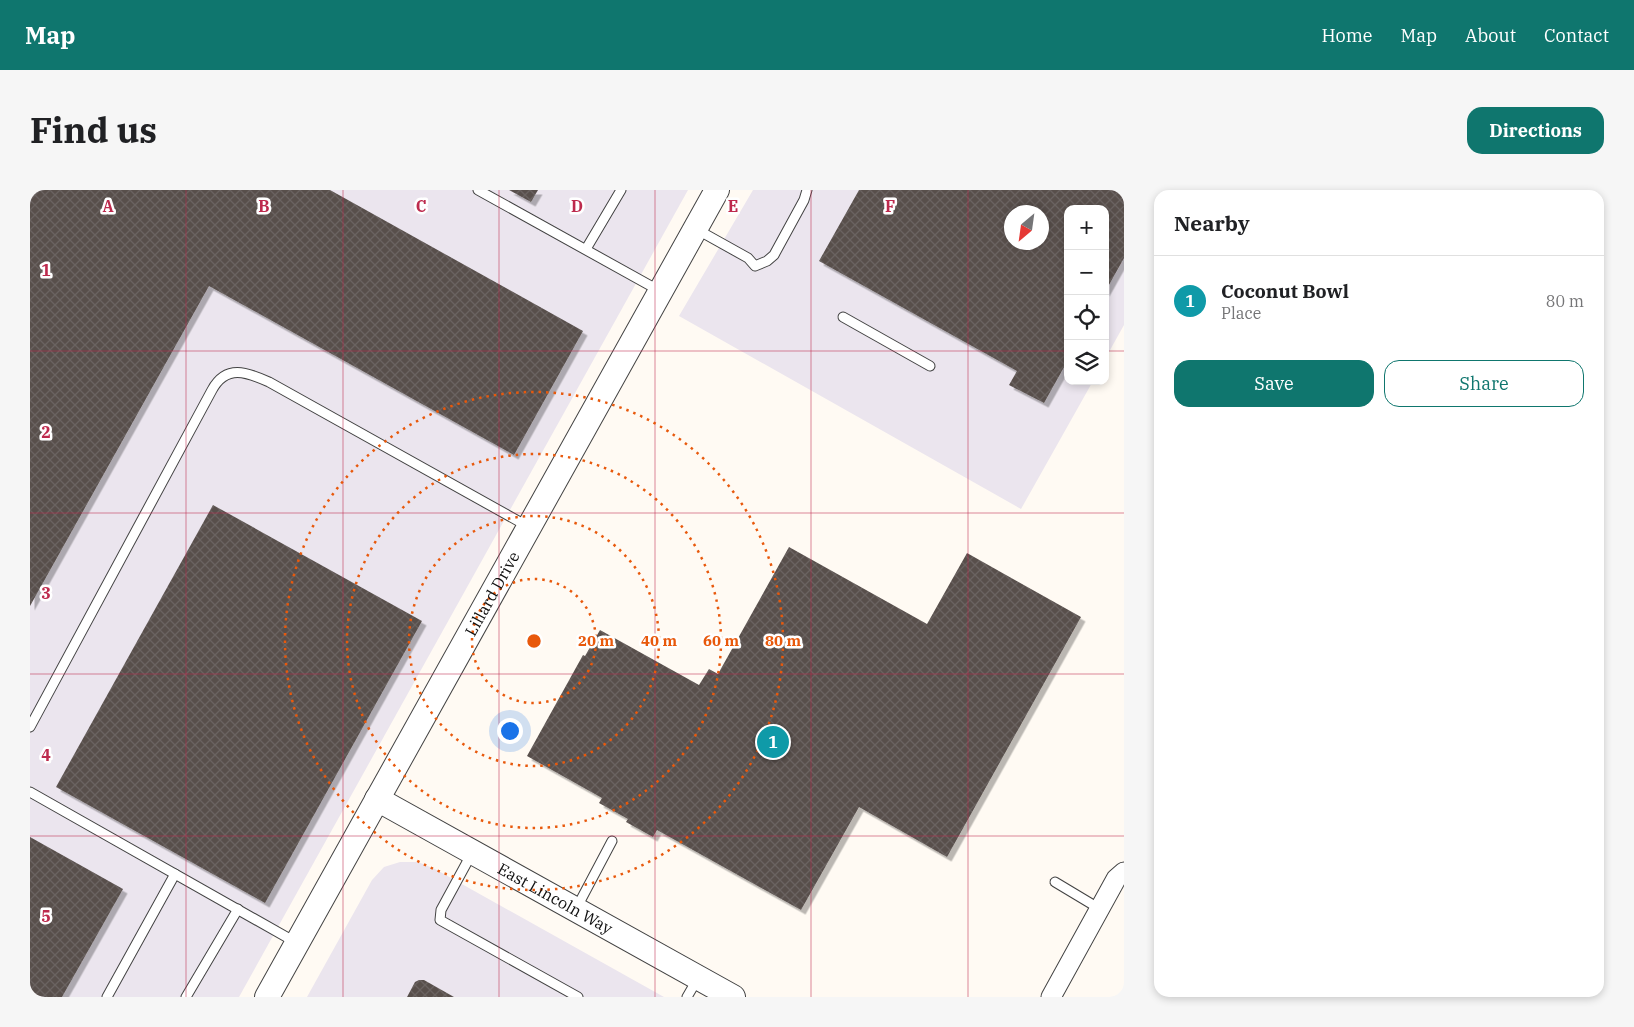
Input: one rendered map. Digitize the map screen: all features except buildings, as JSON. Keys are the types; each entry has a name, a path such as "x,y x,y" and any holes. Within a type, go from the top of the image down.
{"street":[{"name":"Lillard Drive","path":"267,997 717,190"},
{"name":"East Lincoln Way","path":"377,799 576,910 692,987 732,997"},
{"path":"1051,997 1116,880 1124,872"}],"lane":[{"path":"478,190 660,291"},
{"path":"586,249 620,190"},
{"path":"695,229 748,258 755,266 767,261 774,255 804,200 807,190"},
{"path":"843,318 930,366"},
{"path":"30,727 214,385 217,380 225,375 239,372 254,375 269,382 529,527"},
{"path":"30,792 297,943"},
{"path":"576,910 612,841"},
{"path":"473,852 441,910 440,920 578,997"},
{"path":"107,997 175,874"},
{"path":"1055,882 1100,909"},
{"path":"186,997 238,910"}],"shaded area":[{"path":"30,190 688,190 239,997 30,997"},
{"path":"753,190 1124,190 1124,325 1109,352 1109,205 1064,205 1064,385 1091,385 1021,509 679,316"},
{"path":"400,862 418,862 435,869 664,997 307,997 372,880 384,867"}],"place":[{"name":"Coconut Bowl","path":"773,742"}]}
